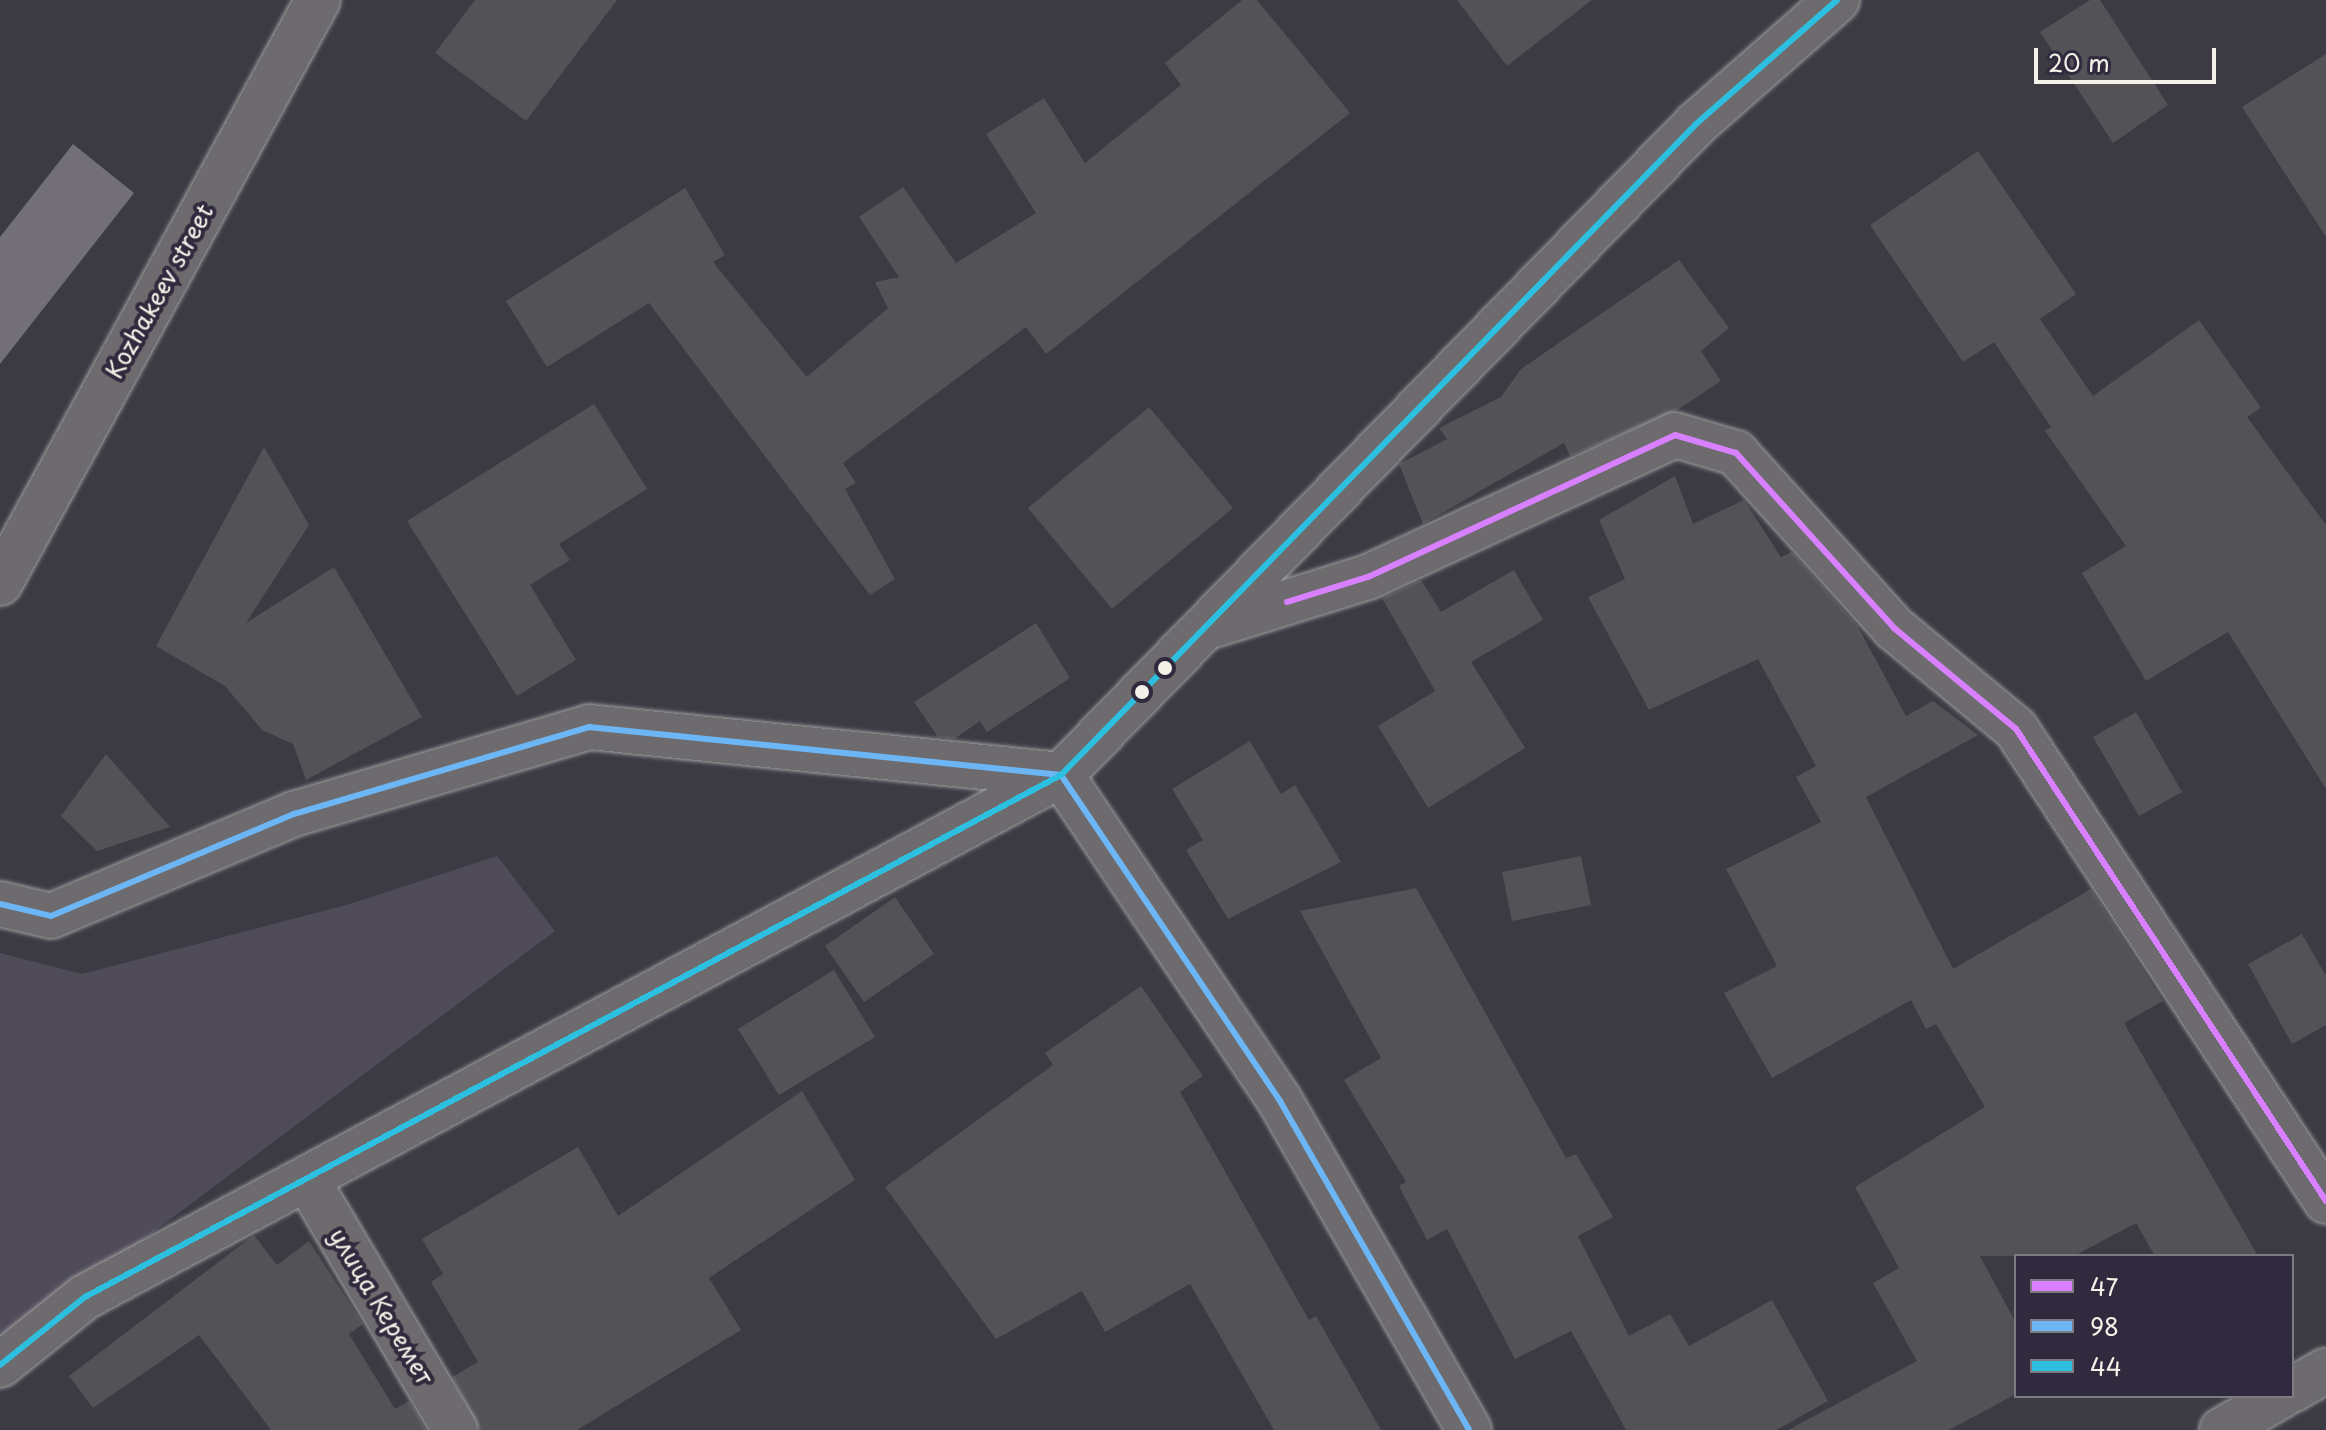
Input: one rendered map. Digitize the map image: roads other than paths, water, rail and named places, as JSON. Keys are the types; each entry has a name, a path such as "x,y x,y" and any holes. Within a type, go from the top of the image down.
{"street":[{"name":"Kozhakeev street","path":"0,583 318,0"},
{"path":"0,1365 85,1297 309,1183 1061,775 1214,625 1696,124 1837,0"},
{"path":"1214,625 1368,577 1675,435 1736,453 1894,628 2016,729 2326,1201"},
{"path":"0,904 51,916 294,814 589,727 1061,775"},
{"path":"1061,775 1280,1101 1469,1430"},
{"name":"улица Керемет","path":"309,1183 455,1430"},
{"path":"2294,1389 2326,1370"},
{"path":"2222,1430 2278,1398"}]}
